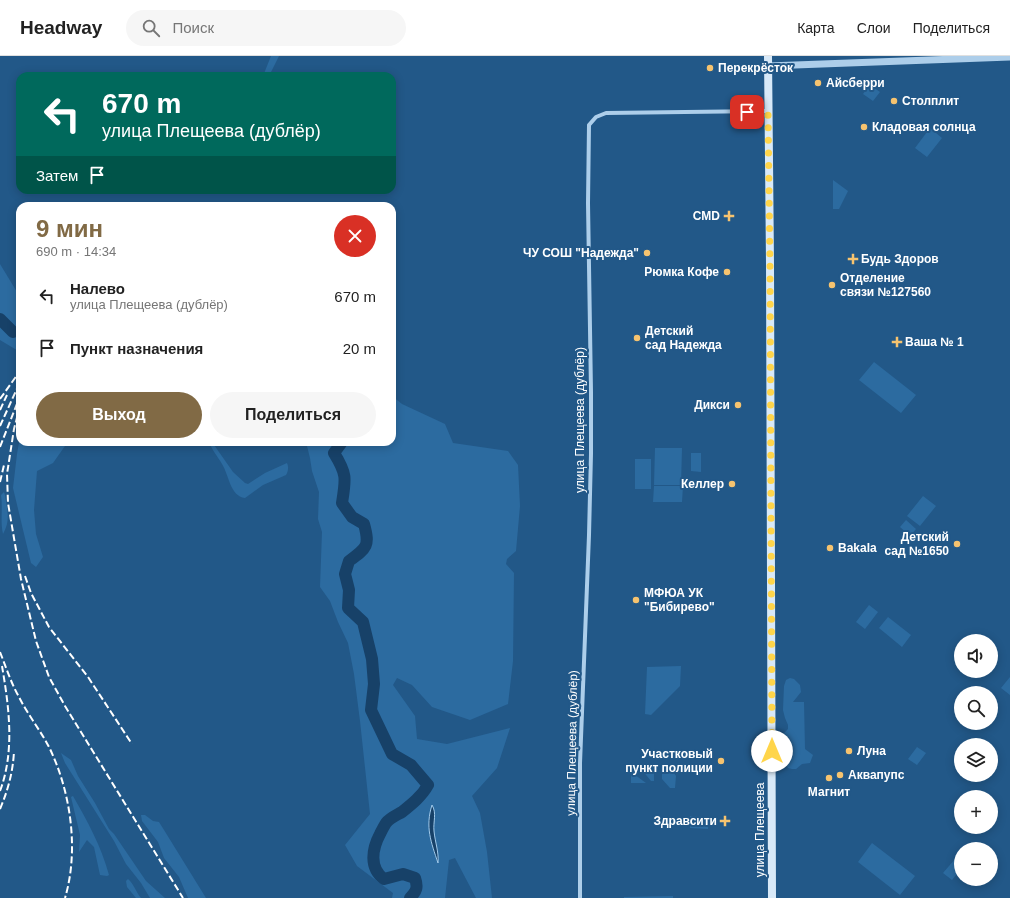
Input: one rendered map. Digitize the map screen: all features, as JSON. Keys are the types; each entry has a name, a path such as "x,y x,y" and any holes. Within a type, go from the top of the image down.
{"main road":[{"name":"улица Плещеева","path":"768,56 772,898"}],"street":[{"path":"768,66 1010,57"},
{"name":"улица Плещеева (дублёр)","path":"580,898 580,763 591,454 588,203 589,125 596,117 606,113 768,111"}],"shaded area":[{"path":"271,56 279,56 271,72 265,72"},
{"path":"870,85 880,92 873,101 863,94"},
{"path":"930,128 942,138 927,157 915,148"},
{"path":"833,180 848,191 839,209 833,209"},
{"path":"0,264 16,290 16,350 0,340"},
{"path":"874,362 916,395 901,413 859,380"},
{"path":"396,399 402,404 445,424 453,443 508,451 518,465 520,506 516,551 507,559 506,564 514,573 513,661 508,704 470,720 432,707 412,685 397,678 393,685 415,716 417,739 447,744 510,728 497,768 472,796 480,813 487,852 492,898 476,898 455,858 449,860 445,898 392,898 393,893 357,866 345,845 370,814 354,674 348,643 330,601 320,587 322,532 318,519 319,492 312,471 307,446 396,446"},
{"path":"18,446 65,446 53,463 37,471 34,510 36,534 43,557 36,567 31,563 13,488"},
{"path":"211,446 215,446 233,472 245,483 248,484 265,473 287,463 288,468 286,475 263,485 245,498 236,493 233,489"},
{"path":"655,448 682,448 681,485 654,485"},
{"path":"691,453 701,453 701,472 691,471"},
{"path":"635,459 651,459 651,489 635,489"},
{"path":"654,486 683,486 682,502 653,502"},
{"path":"4,492 8,519 3,534 1,495"},
{"path":"923,496 936,506 920,526 907,516"},
{"path":"906,520 916,529 910,536 900,527"},
{"path":"869,605 878,612 865,629 856,622"},
{"path":"888,617 911,635 902,647 879,628"},
{"path":"681,666 680,686 651,715 645,714 647,667"},
{"path":"1010,677 1010,695 1001,688"},
{"path":"790,678 794,679 800,685 801,692 793,702 804,702 805,749 813,755 810,763 802,764 796,769 788,768 786,764 786,753 782,740 782,735 788,729 783,710 784,686 786,680"},
{"path":"917,747 926,753 917,765 908,759"},
{"path":"61,753 71,760 78,776 109,829 146,881 165,898 150,898 141,883 126,864 114,841 65,763"},
{"path":"638,765 654,766 654,781 651,781"},
{"path":"662,765 669,765 676,776 675,788 670,788 662,779"},
{"path":"631,772 646,783 631,783"},
{"path":"73,796 98,844 106,864 109,875 107,876 100,875 94,847 87,840 79,852 80,835 71,797"},
{"path":"432,805 435,814 434,831 438,863 431,841 429,827"},
{"path":"141,815 145,815 153,821 159,822 206,898 188,898 179,877 164,858 158,842 142,821"},
{"path":"690,816 709,817 708,829 690,828"},
{"path":"872,843 915,876 900,895 858,862"},
{"path":"954,860 954,878 952,880 943,873"},
{"path":"128,879 141,898 136,898 127,887 126,881"},
{"path":"673,896 673,898 624,898 624,897"}],"waterway":[{"path":"0,319 13,332"},
{"path":"339,446 334,453 343,471 345,482 342,503 352,517 364,524 367,537 366,546 360,553 349,561 345,574 349,590 348,608 363,622 372,659 374,684 371,710 392,754 411,765 428,785 423,793 413,803 386,823 377,840 373,858 379,875 384,879 403,874 415,878 416,889 410,898"}],"railway":[{"path":"0,399 16,377"},
{"path":"0,426 16,391"},
{"path":"0,410 7,395"},
{"path":"0,447 16,406"},
{"path":"16,421 7,474 8,503 21,579 36,641 49,677 65,706 183,898"},
{"path":"0,482 4,465"},
{"path":"25,576 31,593 49,627 88,677 132,744"},
{"path":"0,652 16,692 50,749 63,784 71,822 72,842 72,861 65,898"},
{"path":"0,791 5,776 9,745 7,697 2,666"},
{"path":"0,809 10,781 14,751"}],"place":[{"name":"Перекрёсток","path":"710,68"},
{"name":"Айсберри","path":"818,83"},
{"name":"Столплит","path":"894,101"},
{"name":"Кладовая солнца","path":"864,127"},
{"name":"CMD","path":"729,216"},
{"name":"ЧУ СОШ \"Надежда\"","path":"647,253"},
{"name":"Будь Здоров","path":"853,259"},
{"name":"Рюмка Кофе","path":"727,272"},
{"name":"Отделение связи №127560","path":"832,285"},
{"name":"Детский сад Надежда","path":"637,338"},
{"name":"Ваша № 1","path":"897,342"},
{"name":"Дикси","path":"738,405"},
{"name":"Келлер","path":"732,484"},
{"name":"Детский сад №1650","path":"957,544"},
{"name":"Bakala","path":"830,548"},
{"name":"МФЮА УК \"Бибирево\"","path":"636,600"},
{"name":"Луна","path":"849,751"},
{"name":"Участковый пункт полиции","path":"721,761"},
{"name":"Аквапупс","path":"840,775"},
{"name":"Магнит","path":"829,778"},
{"name":"Здравсити","path":"725,821"}],"route":[{"path":"747,112 768,111 772,751"}]}
